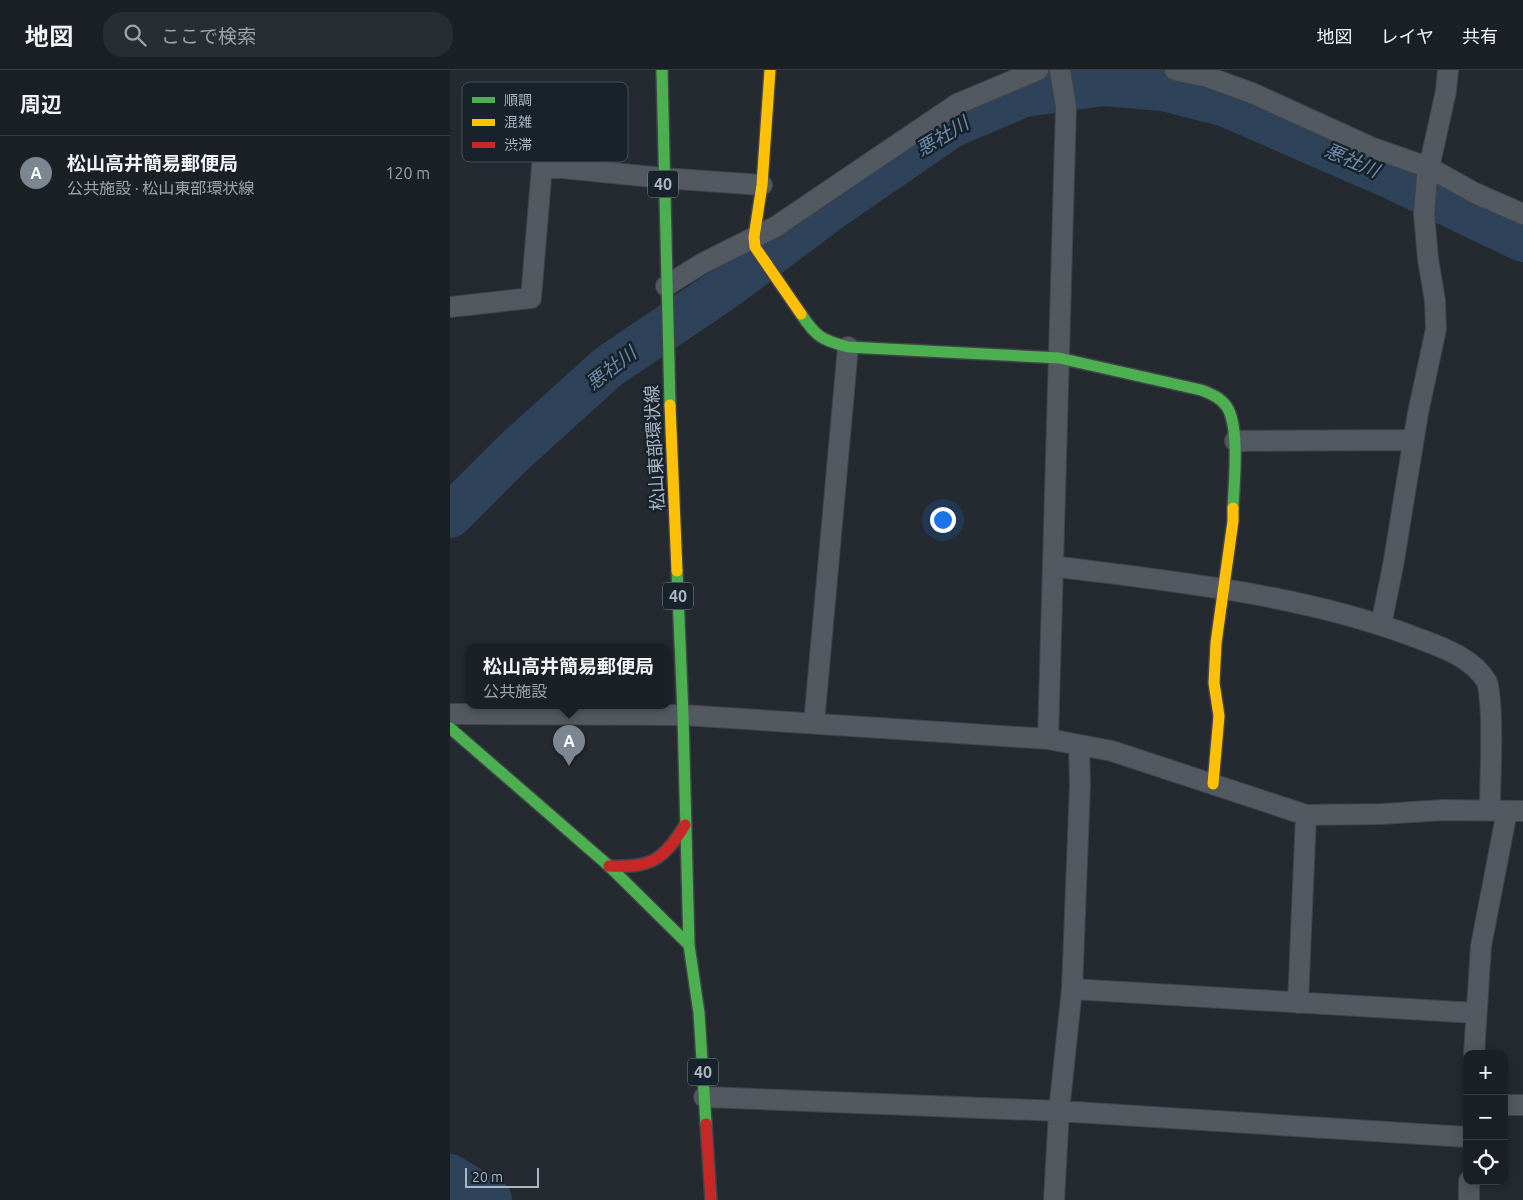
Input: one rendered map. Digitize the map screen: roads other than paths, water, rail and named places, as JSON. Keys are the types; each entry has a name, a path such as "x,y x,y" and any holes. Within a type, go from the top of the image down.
{"main road":[{"name":"松山東部環状線","path":"662,70 668,367 683,715 689,945 699,1013 711,1200"},
{"path":"770,70 762,185 755,242 775,279 812,331 829,342 848,347 1059,358 1201,390 1217,396 1228,407 1235,441 1233,521 1216,643 1214,683 1219,716 1213,784"},
{"path":"450,728 608,866 689,945"},
{"path":"608,866 632,867 657,859 675,842 685,825"}],"street":[{"path":"666,292 703,263 755,242 775,226 957,104 1038,70"},
{"path":"1175,70 1208,77 1252,94 1523,214"},
{"path":"1381,625 1393,566 1413,440 1436,329 1435,301 1428,259 1424,214 1428,172 1446,91 1448,70"},
{"path":"1048,739 1066,107 1060,72"},
{"path":"450,307 530,298 542,166 663,178 762,185"},
{"path":"814,723 848,347"},
{"path":"1235,441 1413,440"},
{"path":"1053,566 1224,588 1332,611 1381,625 1445,648 1474,665 1488,684 1490,710 1507,811 1481,946 1474,1050"},
{"path":"450,714 683,715 1048,739 1112,751 1306,815 1382,814 1444,810 1507,811"},
{"path":"1054,1200 1059,1111 1072,989 1080,785 1079,745"},
{"path":"1298,1003 1306,815"},
{"path":"1072,989 1476,1013"},
{"path":"704,1096 1059,1111 1463,1136"},
{"path":"1508,1106 1523,1105"},
{"path":"1469,1185 1470,1200"}],"waterway":[{"name":"悪社川","path":"450,516 513,453 608,367 725,288 836,205 951,126 1024,95 1104,84 1163,89 1226,105 1389,176 1523,240"},
{"path":"450,1176 490,1200"}],"place":[{"name":"松山高井簡易郵便局","path":"569,766"}]}
